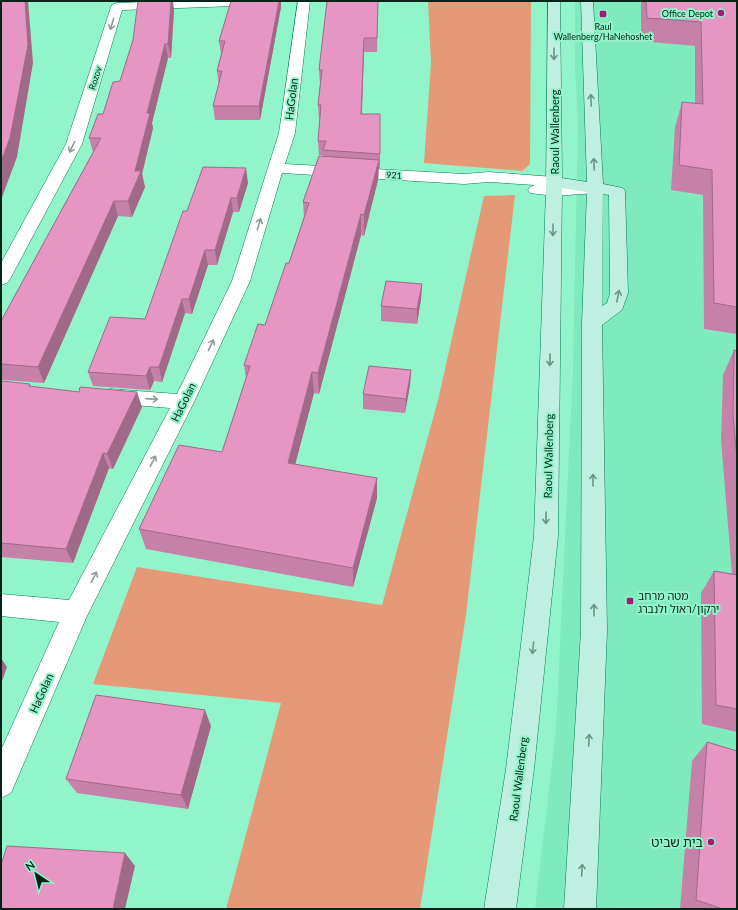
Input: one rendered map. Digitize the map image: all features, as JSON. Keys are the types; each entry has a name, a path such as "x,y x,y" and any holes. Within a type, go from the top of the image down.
{"street":[{"name":"Rozov","path":"1,279 74,144 117,7 265,1"},
{"name":"HaGolan","path":"1,783 76,612 184,402 241,281 287,133 304,1"},
{"name":"Raoul Wallenberg","path":"500,909 520,769 546,536 554,186 554,1"},
{"path":"580,909 594,631 592,323 595,188 587,1"},
{"name":"921","path":"276,168 464,179 500,187 554,186 595,188"},
{"path":"89,394 184,402"},
{"path":"1,605 76,612"}],"shaded area":[{"path":"428,1 531,1 530,164 522,171 424,163 431,63"},
{"path":"575,1 737,1 737,909 535,909 556,730 573,368 578,126 575,66"},
{"path":"515,195 466,615 420,909 226,909 281,703 93,684 137,567 382,605 438,400 484,196"}],"building":[{"path":"1,1 25,1 28,45 10,138 1,162"},
{"path":"138,1 171,1 168,44 165,44 147,113 150,113 135,171 141,171 128,201 114,201 38,367 1,364 1,321 101,138 89,138 98,114 103,114 113,82 120,81 133,40"},
{"path":"231,1 279,1 259,106 213,106 222,71 217,71 225,41 219,41"},
{"path":"327,1 378,1 377,38 364,38 361,114 380,114 380,154 323,150 326,141 318,141 321,105 318,105 322,70 319,70"},
{"path":"646,1 737,1 737,307 714,303 712,170 679,165 682,102 703,104 701,22 647,18"},
{"path":"319,156 379,160 364,215 361,214 318,373 312,372 288,463 377,478 353,568 139,529 179,445 222,452 250,366 244,365 258,324 265,325 286,263 289,263 309,203 303,202"},
{"path":"203,167 246,168 237,198 231,198 215,250 205,250 189,299 182,299 159,367 150,367 146,376 88,372 110,317 145,319 183,211 187,211"},
{"path":"386,281 422,284 417,309 381,306"},
{"path":"734,350 737,351 737,459 733,415"},
{"path":"369,366 411,370 406,399 363,394"},
{"path":"1,381 79,392 80,387 137,392 107,454 103,453 66,549 1,543"},
{"path":"714,571 737,575 737,709 716,705"},
{"path":"96,695 205,710 181,795 66,779"},
{"name":"בית שביט","path":"707,742 737,751 737,909 723,909 696,900"},
{"path":"7,846 125,853 113,909 1,909 1,865"}],"place":[{"name":"Office Depot","path":"721,13"},
{"name":"Raul Wallenberg/HaNehoshet","path":"603,14"},
{"name":"מטה מרחב ירקון/ראול ולנברג","path":"630,601"},
{"name":"בית שביט","path":"711,842"}]}
